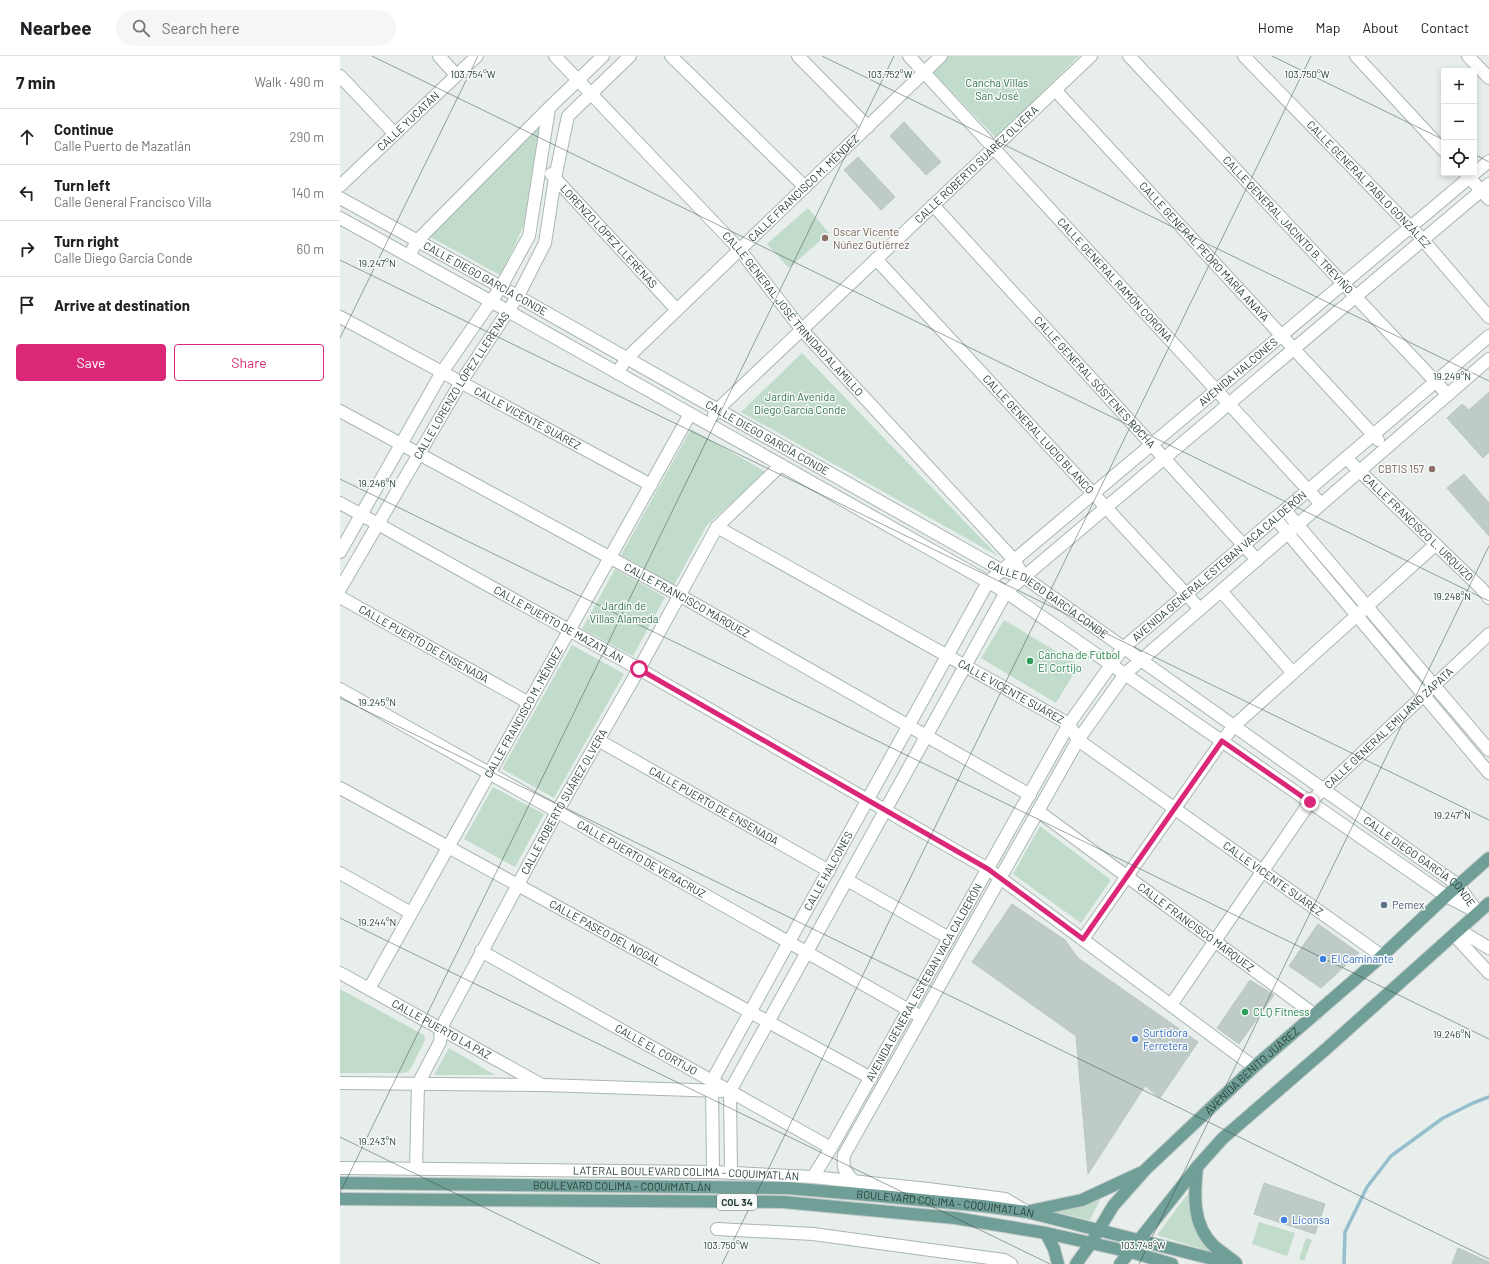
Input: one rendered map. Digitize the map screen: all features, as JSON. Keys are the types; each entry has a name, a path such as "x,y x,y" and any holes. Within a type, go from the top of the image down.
{"main road":[{"name":"AVENIDA BENITO JUÁREZ","path":"1076,1264 1091,1243 1113,1206 1145,1170 1254,1067 1382,956 1489,858"},
{"path":"1120,1264 1197,1167 1222,1139 1326,1049 1489,903"},
{"path":"1197,1167 1194,1194 1196,1213 1203,1231 1213,1245 1237,1264"},
{"path":"1027,1212 1082,1200 1145,1170"},
{"name":"BOULEVARD COLIMA - COQUIMATLÁN","path":"340,1183 787,1188 968,1204 1027,1212 1233,1264"},
{"name":"BOULEVARD COLIMA - COQUIMATLÁN","path":"340,1199 783,1202 955,1218 1046,1233 1131,1252 1172,1264"},
{"path":"1046,1233 1054,1249 1058,1264"}],"street":[{"path":"439,56 456,75"},
{"name":"CALLE YUCATÁN","path":"340,186 477,56"},
{"name":"CALLE GENERAL JOSÉ TRINIDAD ALAMILLO","path":"555,56 740,250 802,330 1014,560 1024,577"},
{"path":"409,256 417,241 549,108 603,56"},
{"name":"CALLE LORENZO LÓPEZ LLERENAS","path":"340,589 461,382 518,296 545,243 555,178 568,116 630,56"},
{"path":"671,56 805,187"},
{"path":"798,56 868,127"},
{"name":"CALLE GENERAL RAMÓN CORONA","path":"909,56 1321,504"},
{"name":"CALLE FRANCISCO M. MÉNDEZ","path":"617,373 627,358 941,56"},
{"name":"CALLE ROBERTO SUÁREZ OLVERA","path":"710,425 718,409 1091,56"},
{"name":"CALLE GENERAL JACINTO B. TREVIÑO","path":"1129,56 1448,395"},
{"name":"CALLE GENERAL PABLO GONZÁLEZ","path":"1244,56 1411,226 1489,317"},
{"path":"1356,56 1441,148"},
{"path":"1468,56 1489,78"},
{"path":"340,76 395,134"},
{"name":"CALLE GENERAL PEDRO MARÍA ANAYA","path":"1055,90 1385,448"},
{"name":"CALLE LORENZO LÓPEZ LLERENAS","path":"340,552 442,372 492,302 529,236 549,108"},
{"name":"AVENIDA HALCONES","path":"1477,169 1489,161"},
{"name":"LORENZO LÓPEZ LLERENAS","path":"541,163 677,310"},
{"name":"AVENIDA HALCONES","path":"988,582 1343,284 1411,226 1466,176"},
{"path":"1468,176 1486,192"},
{"name":"AVENIDA HALCONES","path":"1006,592 1424,240 1486,192"},
{"name":"CALLE DIEGO GARCÍA CONDE","path":"340,198 518,296 1001,570 1024,577 1458,885 1478,913"},
{"name":"CALLE GENERAL SÓSTENES ROCHA","path":"934,205 1257,560"},
{"name":"CALLE DIEGO GARCÍA CONDE","path":"340,218 1006,592 1446,896 1478,913"},
{"name":"CALLE GENERAL LUCIO BLANCO","path":"876,259 1200,609"},
{"name":"CALLE VICENTE SUÁREZ","path":"340,317 651,485"},
{"name":"AVENIDA GENERAL ESTEBAN VACA CALDERÓN","path":"813,1177 871,1078 1069,724 1123,648 1489,336"},
{"name":"AVENIDA GENERAL ESTEBAN VACA CALDERÓN","path":"854,1181 846,1173 842,1165 844,1155 1078,740 1125,674 1489,359"},
{"name":"CALLE FRANCISCO MÁRQUEZ","path":"340,411 611,557 1030,795"},
{"name":"CALLE FRANCISCO M. MÉNDEZ","path":"369,989 690,414"},
{"name":"CALLE FRANCISCO L. URQUIZO","path":"1346,458 1358,472 1481,588 1489,598"},
{"name":"CALLE ROBERTO SUÁREZ OLVERA","path":"416,1169 418,1084 440,1042 441,1028 481,951 557,812 639,669 717,528 782,465"},
{"name":"CALLE PUERTO DE MAZATLÁN","path":"340,503 570,630 886,809 988,869 1254,1067"},
{"path":"1285,510 1489,750"},
{"path":"1275,518 1489,774"},
{"name":"CALLE VICENTE SUÁREZ","path":"717,528 1069,724 1078,740 1382,956"},
{"path":"1083,939 1234,726 1436,545"},
{"name":"CALLE HALCONES","path":"713,1172 712,1086 750,1012 988,582"},
{"path":"1221,591 1293,673"},
{"name":"CALLE HALCONES","path":"731,1173 730,1091 1006,592"},
{"name":"CALLE PUERTO DE ENSENADA","path":"340,597 529,703"},
{"name":"CALLE GENERAL EMILIANO ZAPATA","path":"1171,1005 1310,802 1489,634"},
{"name":"CALLE PUERTO DE VERACRUZ","path":"340,689 922,1017"},
{"name":"CALLE PUERTO DE ENSENADA","path":"598,740 828,870"},
{"name":"CALLE PASEO DEL NOGAL","path":"340,788 871,1078"},
{"name":"CALLE FRANCISCO MÁRQUEZ","path":"1038,811 1315,1015"},
{"path":"340,873 411,913"},
{"path":"847,880 949,938"},
{"path":"964,911 977,919"},
{"path":"1456,933 1489,948"},
{"path":"1456,933 1489,973"},
{"name":"CALLE EL CORTIJO","path":"481,951 712,1086"},
{"name":"CALLE PUERTO LA PAZ","path":"340,973 544,1086"},
{"path":"340,1083 544,1086 712,1086 730,1091 831,1148"},
{"name":"LATERAL BOULEVARD COLIMA - COQUIMATLÁN","path":"340,1168 713,1172 813,1177 928,1189 1005,1200 1027,1212"},
{"path":"717,1229 813,1234 1004,1260 1011,1264"}],"green space":[{"name":"Cancha Villas San José","path":"947,56 1079,56 996,138 932,71"},
{"path":"540,125 524,224 500,275 430,237"},
{"path":"808,208 829,233 789,268 767,244"},
{"name":"Jardín Avenida Diego García Conde","path":"802,353 998,556 741,412"},
{"path":"691,429 766,472 707,525 674,585 621,555"},
{"name":"Jardín de Villas Alameda","path":"615,569 665,597 633,656 582,629"},
{"name":"Cancha de Fútbol El Cortijo","path":"1004,620 1079,665 1056,703 981,658"},
{"path":"572,645 624,674 554,798 502,769"},
{"path":"493,787 544,814 515,867 464,839"},
{"path":"1040,826 1111,880 1081,923 1013,874"},
{"path":"340,989 424,1035 425,1040 410,1070 405,1073 340,1073"},
{"path":"449,1048 495,1075 434,1075"},
{"path":"1190,1191 1218,1254 1157,1235"},
{"path":"1101,1198 1090,1220 1054,1212"},
{"path":"1259,1222 1295,1233 1287,1256 1252,1244"},
{"path":"1306,1238 1312,1240 1304,1261 1299,1259"}],"building":[{"path":"904,122 941,162 926,175 890,136"},
{"path":"858,157 895,197 881,210 844,170"},
{"path":"1489,392 1489,452 1483,458 1447,418 1462,404 1469,410"},
{"path":"1464,474 1489,503 1489,536 1447,488"},
{"name":"Surtidora Ferretera","path":"1012,904 1065,940 1078,958 1198,1042 1160,1098 1145,1086 1088,1174 1076,1036 972,962"},
{"name":"El Caminante","path":"1318,924 1359,953 1321,988 1289,966"},
{"name":"CLQ Fitness","path":"1250,980 1274,995 1239,1044 1217,1028"},
{"path":"1264,1183 1325,1204 1315,1234 1254,1214"},
{"path":"1458,1248 1489,1262 1489,1264 1452,1264"}],"waterway":[{"path":"1344,1264 1345,1232 1367,1187 1391,1156 1443,1118 1489,1097"}],"place":[{"name":"Oscar Vicente Núñez Gutiérrez","path":"825,238"},
{"name":"CBTIS 157","path":"1432,469"},
{"name":"Cancha de Fútbol El Cortijo","path":"1030,661"},
{"name":"Pemex","path":"1384,905"},
{"name":"El Caminante","path":"1323,959"},
{"name":"CLQ Fitness","path":"1245,1012"},
{"name":"Surtidora Ferretera","path":"1135,1039"},
{"name":"Liconsa","path":"1284,1220"}],"route":[{"path":"639,669 886,809 988,869 1083,939 1222,741 1310,802"}]}
